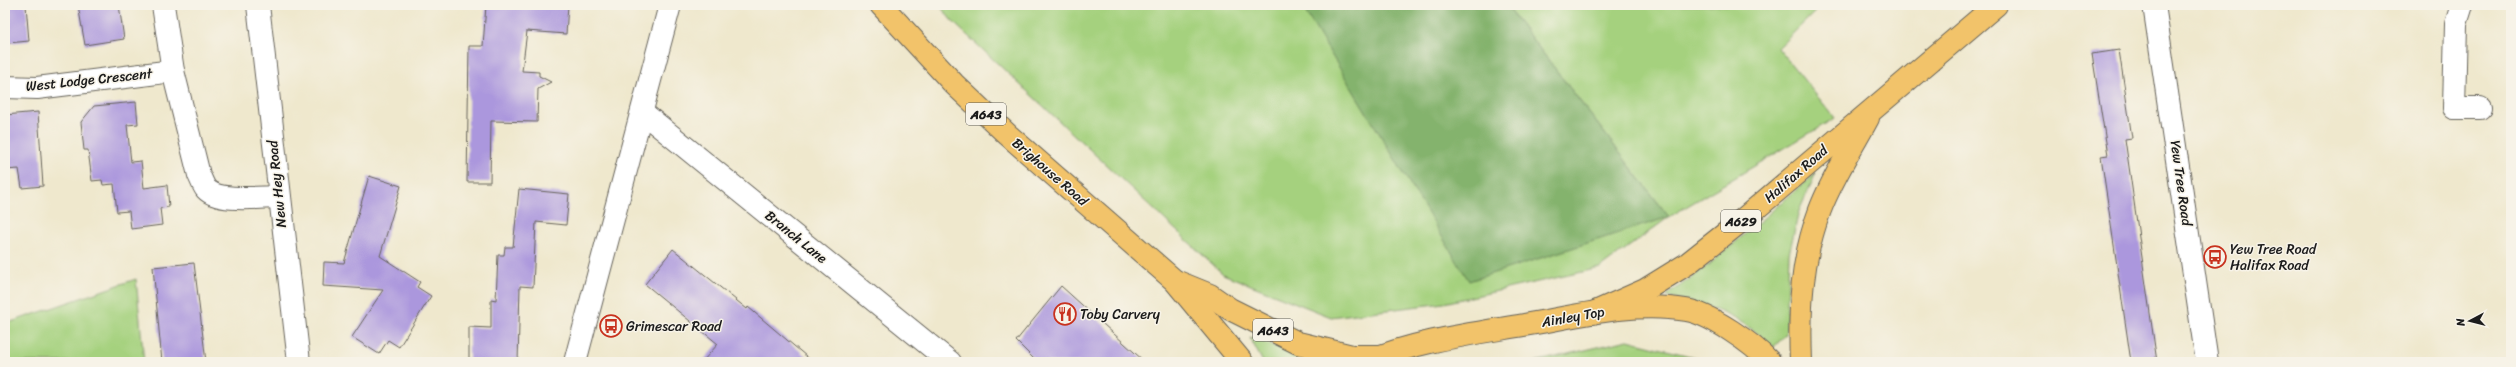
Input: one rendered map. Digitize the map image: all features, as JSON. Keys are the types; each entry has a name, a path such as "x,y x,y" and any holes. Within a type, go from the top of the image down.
{"main road":[{"name":"Brighouse Road","path":"882,5 954,84 1175,281"},
{"name":"Halifax Road","path":"1593,313 1645,290 1687,264 1740,222 1996,5"},
{"name":"Halifax Road","path":"1801,362 1800,294 1807,249 1820,209 1874,107"},
{"name":"A643","path":"1175,281 1210,295 1230,309 1298,342 1352,356 1372,359"},
{"name":"A643","path":"1175,281 1242,362"},
{"name":"Ainley Top","path":"1372,359 1445,339 1638,306 1688,310 1738,335 1756,347 1770,362"}],"street":[{"name":"West Lodge Crescent","path":"163,5 173,71 199,175 206,188 218,195 231,198 279,197"},
{"name":"New Hey Road","path":"258,5 299,362"},
{"path":"576,362 670,5"},
{"name":"Yew Tree Road","path":"2154,5 2207,362"},
{"path":"2462,5 2456,24 2454,108 2480,108"},
{"name":"West Lodge Crescent","path":"5,87 37,88 173,71"},
{"name":"Branch Lane","path":"642,112 950,362"}],"green space":[{"path":"939,5 1304,5 1303,8 1669,217 1600,268 1444,303 1331,317 1223,274 952,21"},
{"path":"1304,5 1506,5 1669,217 1469,281 1303,8"},
{"path":"1506,5 1822,5 1778,48 1835,118 1669,217"},
{"path":"1816,173 1799,211 1789,254 1786,334 1774,347 1748,326 1724,313 1698,304 1666,296 1710,264"},
{"path":"136,279 144,362 5,362 5,316 11,322"},
{"path":"1250,338 1325,362 1263,362"},
{"path":"1628,340 1713,362 1534,362"}],"building":[{"path":"5,5 26,5 29,41 8,43 7,33 5,33"},
{"path":"78,5 119,5 124,39 85,45"},
{"path":"486,5 568,5 566,34 527,31 522,71 539,72 539,76 551,82 538,89 537,122 491,121 490,182 467,182 469,46 483,46"},
{"path":"2119,50 2132,138 2125,139 2157,362 2131,362 2101,156 2108,155 2092,54"},
{"path":"136,102 138,124 127,125 131,162 141,161 144,188 167,185 169,207 160,208 162,225 131,229 129,211 117,212 114,184 103,185 102,180 92,181 88,150 84,150 81,122 94,106"},
{"path":"38,112 43,186 22,188 19,169 5,170 5,115"},
{"path":"369,176 401,186 380,256 420,282 417,287 431,296 399,347 388,340 379,354 352,337 383,290 323,286 324,262 344,263"},
{"path":"519,189 569,194 566,225 536,222 533,287 520,286 518,362 469,361 469,327 491,328 491,299 496,300 498,255 504,255 505,247 513,247"},
{"path":"673,249 747,309 748,307 813,362 702,362 718,344 645,284"},
{"path":"194,263 206,362 162,362 153,267"},
{"name":"Toby Carvery","path":"1061,286 1145,362 1037,362 1016,341"}],"place":[{"name":"Yew Tree Road Halifax Road","path":"2215,257"},
{"name":"Toby Carvery","path":"1065,314"},
{"name":"Grimescar Road","path":"611,326"}]}
